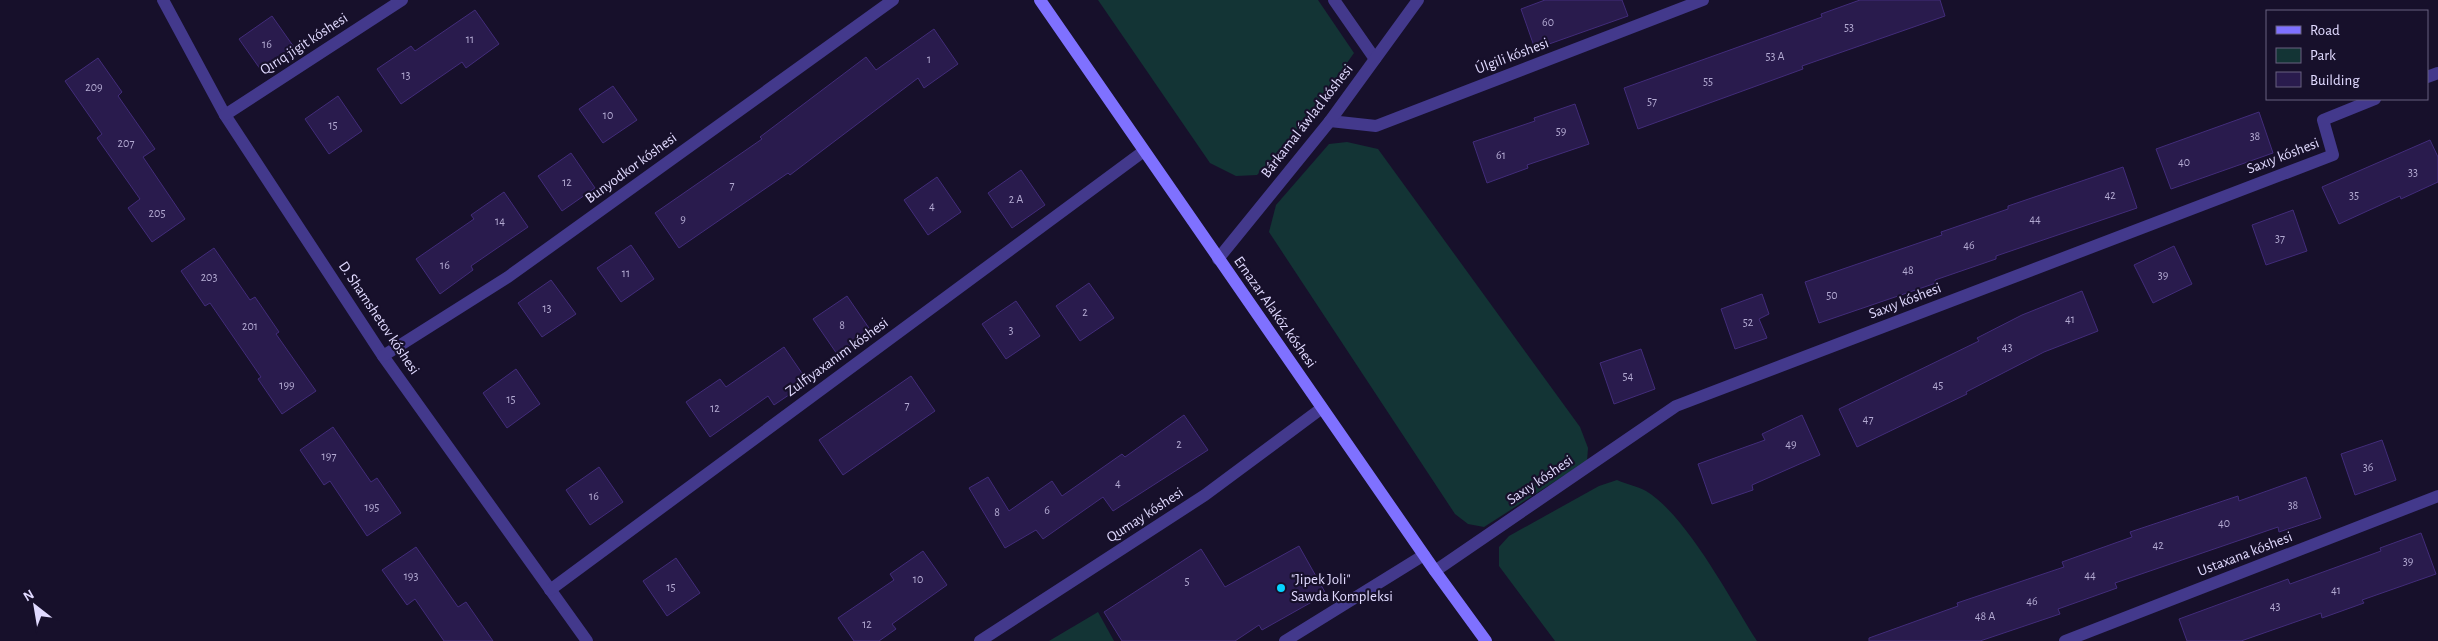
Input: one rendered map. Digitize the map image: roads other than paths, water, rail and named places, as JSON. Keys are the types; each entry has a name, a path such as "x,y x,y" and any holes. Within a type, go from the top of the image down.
{"main road":[{"name":"Ernazar Alakóz kóshesi","path":"1040,0 1435,571 1486,641"}],"street":[{"name":"D. Shamshetov kóshesi","path":"163,0 225,115 383,356 588,641"},
{"name":"Qırıq jigit kóshesi","path":"225,115 402,0"},
{"name":"Bunyodkor kóshesi","path":"383,356 508,277 893,0"},
{"path":"1334,0 1375,59"},
{"name":"Bárkamal áwlad kóshesi","path":"1218,259 1330,121 1418,0"},
{"name":"Úlgili kóshesi","path":"1330,121 1376,126 1703,0"},
{"name":"Saxıy kóshesi","path":"1435,571 1676,406 2333,155 2323,120 2373,100"},
{"name":"Zulfiyaxanım kóshesi","path":"550,590 1144,151"},
{"name":"Qumay kóshesi","path":"980,641 1205,495 1322,408"},
{"name":"Ustaxana kóshesi","path":"2065,641 2438,496"},
{"path":"1286,641 1424,555"}],"place":[{"name":"\"Jipek Joli\" Sawda Kompleksi","path":"1281,588"}]}
